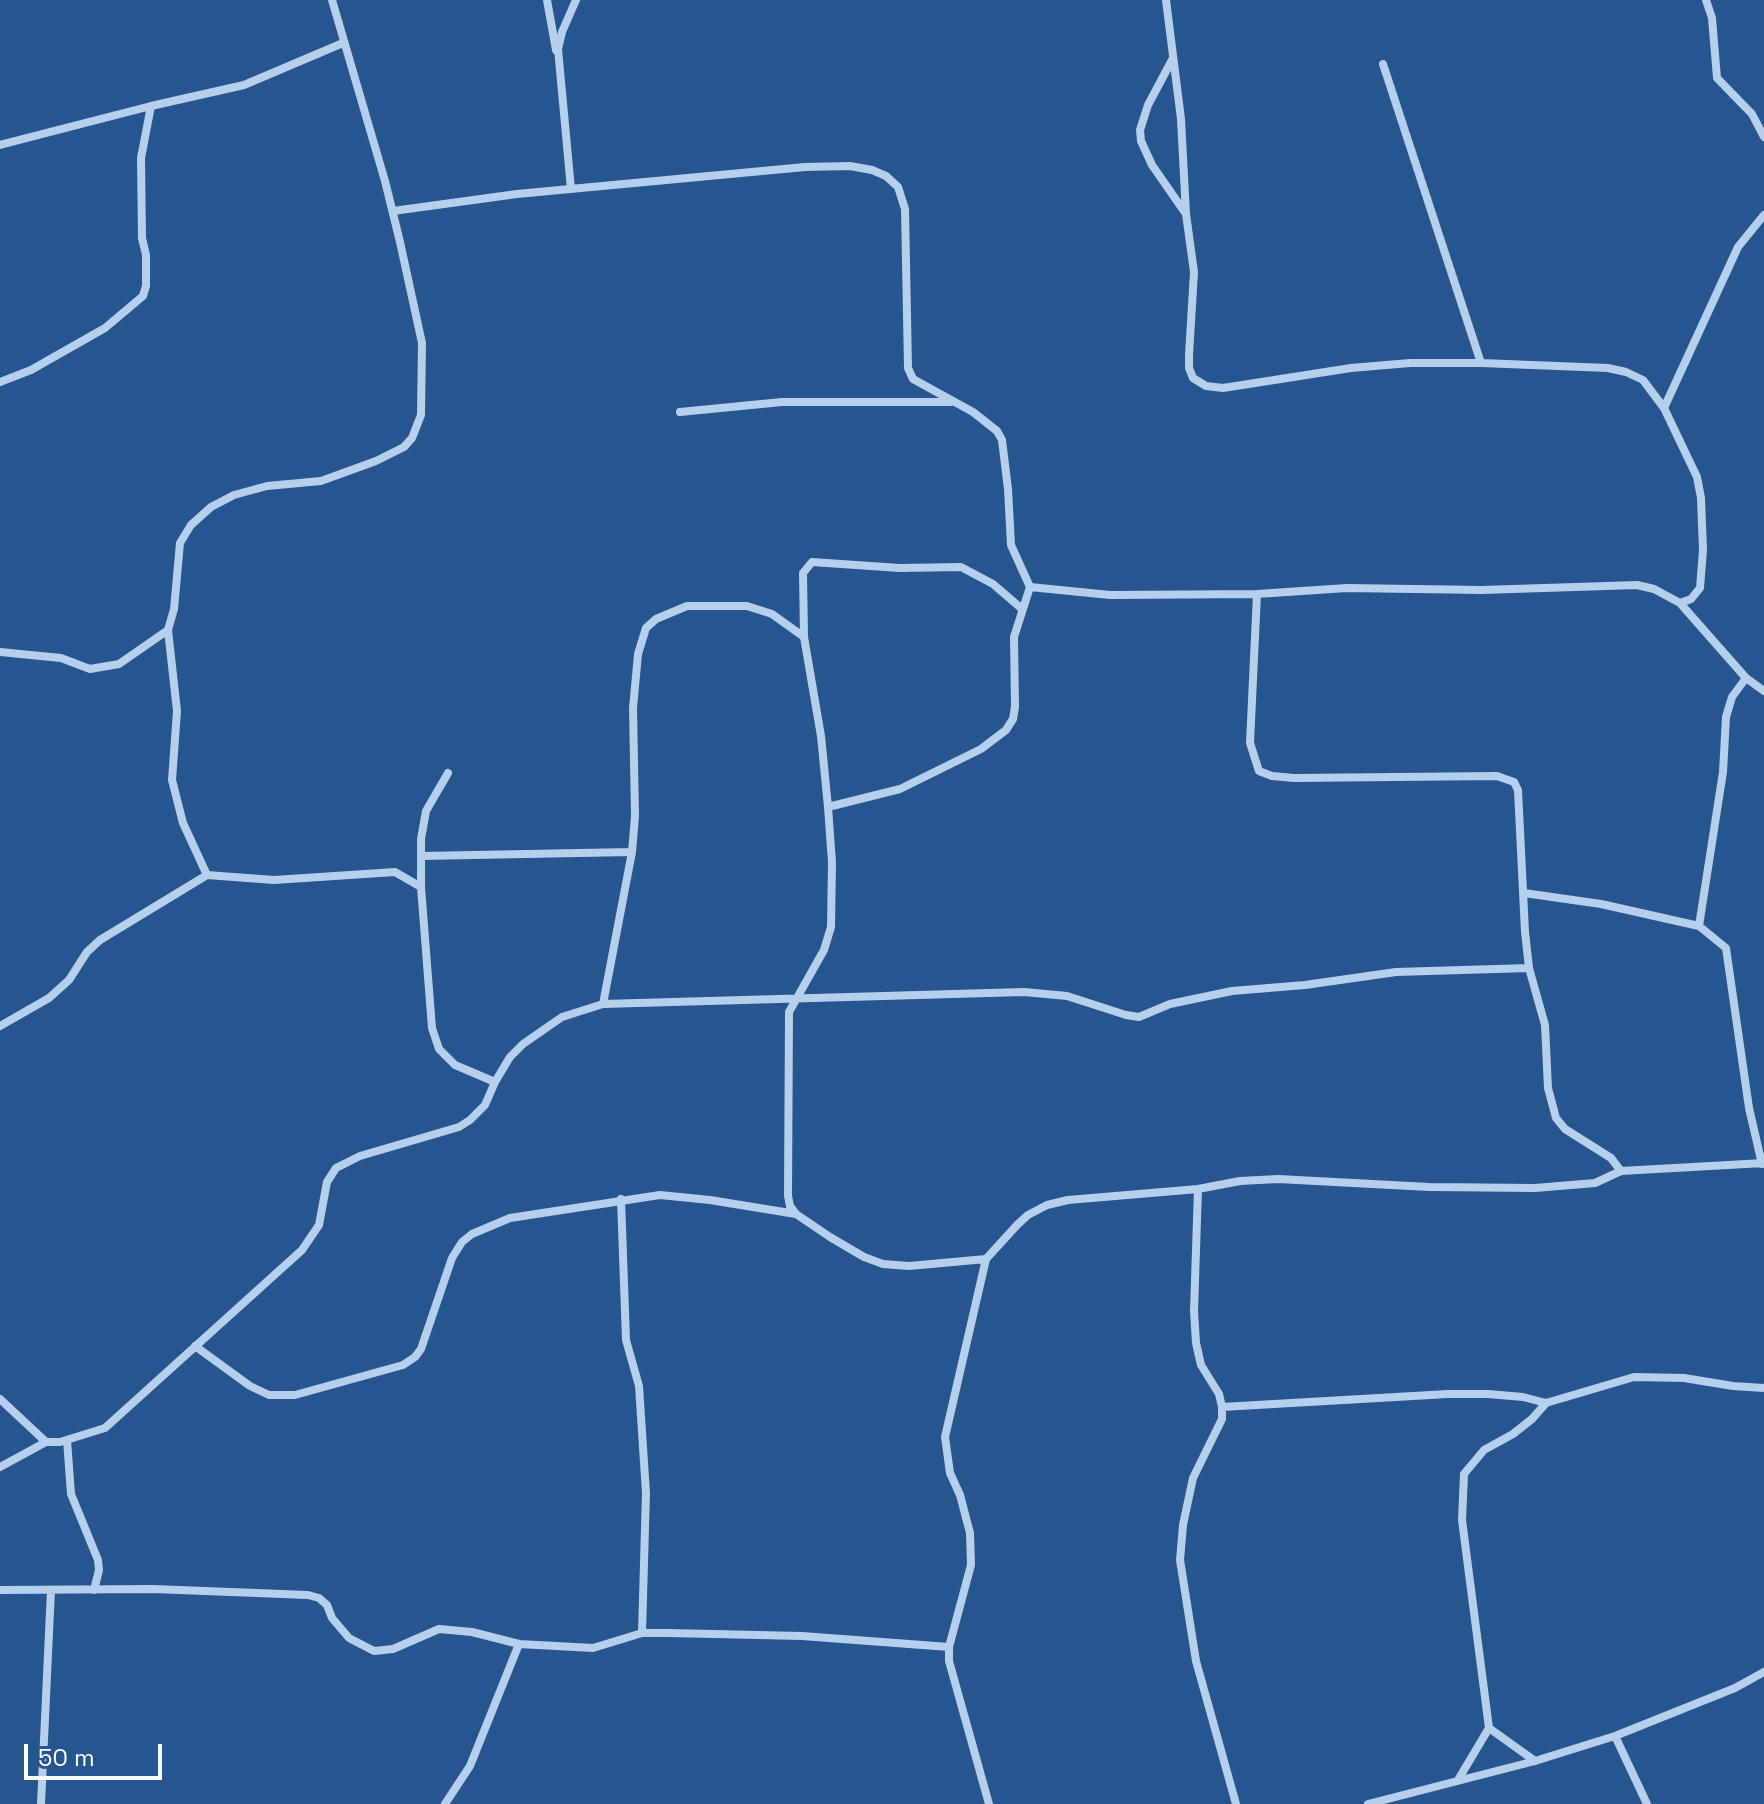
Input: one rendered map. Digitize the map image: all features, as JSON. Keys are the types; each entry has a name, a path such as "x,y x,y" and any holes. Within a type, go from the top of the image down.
{"street":[{"path":"207,875 183,823 172,780 177,711 168,630 174,609 180,543 191,525 211,507 234,495 258,488 321,481 404,447 412,438 421,415 422,343 393,211 332,0"},
{"path":"547,0 558,64 571,189"},
{"path":"558,64 562,32 576,0"},
{"path":"1166,0 1184,147 1186,214 1194,272 1189,368 1193,378 1206,386 1223,388 1381,365 1481,363 1608,368 1626,372 1643,380 1664,408 1697,477 1703,550 1700,588 1691,599 1680,603"},
{"path":"1706,0 1712,18 1717,78 1752,114 1764,137"},
{"path":"0,145 244,85 343,43"},
{"path":"1172,59 1148,105 1140,130 1141,141 1152,165 1186,214"},
{"path":"1383,64 1481,363"},
{"path":"0,382 31,370 105,328 143,296 146,255 142,238 141,158 151,106"},
{"path":"393,211 469,199 805,167 850,166 872,170 886,176 898,187 905,209 908,368 913,379 992,424 1002,440 1011,545 1030,587 1014,637 1015,707 1013,719 1006,730 981,749 900,789 828,807"},
{"path":"1664,408 1738,247 1764,215"},
{"path":"680,412 782,402 956,402"},
{"path":"796,1214 788,1196 789,1021 795,998 824,950 831,927 832,862 821,736 804,637 803,573 812,562 900,568 961,567 993,584 1022,609"},
{"path":"1030,587 1110,595 1257,594 1347,588 1482,590 1615,584 1654,589 1680,603 1746,678 1764,691"},
{"path":"1257,594 1250,743 1259,771 1294,778 1482,776 1507,778 1514,782 1518,790 1529,968 1545,1025 1548,1088 1556,1118 1565,1129 1611,1158 1621,1171"},
{"path":"603,1004 632,852 635,816 633,708 638,654 646,628 656,619 687,606 747,606 772,614 804,637"},
{"path":"0,652 61,658 90,669 119,664 168,630"},
{"path":"1699,926 1723,772 1726,717 1732,697 1746,678"},
{"path":"448,773 426,811 421,831 421,887 432,1028 439,1049 455,1065 495,1082"},
{"path":"421,856 632,852"},
{"path":"0,1026 49,998 69,980 87,952 100,940 207,875 274,880 395,872 421,887"},
{"path":"989,1804 949,1661 949,1647 971,1565 970,1533 950,1473 945,1437 986,1259 1028,1215 1047,1205 1068,1200 1198,1189 1240,1181 1278,1179 1429,1187 1550,1188 1595,1183 1621,1171 1763,1164 1749,1108 1726,948 1699,926 1601,904 1524,893"},
{"path":"0,1467 46,1442 67,1440 105,1428 302,1250 319,1225 327,1182 336,1168 360,1156 459,1127 475,1117 485,1105 510,1057 562,1017 603,1004 1024,992 1067,996 1139,1017 1170,1004 1232,991 1305,985 1396,972 1529,968"},
{"path":"1198,1189 1194,1311 1196,1343 1201,1365 1219,1394 1222,1419 1193,1478 1183,1525 1180,1560 1196,1661 1236,1804"},
{"path":"195,1346 250,1386 269,1395 283,1397 403,1365 421,1349 452,1258 462,1242 472,1234 510,1218 621,1199 660,1195 796,1214 864,1257 883,1264 909,1266 986,1259"},
{"path":"621,1199 626,1340 639,1386 646,1493 642,1633"},
{"path":"1222,1407 1448,1394 1499,1395 1546,1403 1634,1377 1684,1378 1764,1388"},
{"path":"0,1399 46,1442"},
{"path":"1458,1780 1489,1728 1462,1520 1464,1474 1484,1450 1513,1434 1546,1403"},
{"path":"67,1440 71,1494 97,1552 99,1570 94,1590"},
{"path":"0,1590 153,1589 308,1595 319,1598 327,1605 332,1618 349,1638 374,1651 393,1649 439,1629 472,1632 519,1644 593,1648 642,1633 802,1636 949,1647"},
{"path":"41,1804 51,1590"},
{"path":"445,1804 470,1766 519,1644"},
{"path":"1368,1804 1535,1761 1615,1736 1735,1688 1764,1672"},
{"path":"1489,1728 1535,1761"},
{"path":"1615,1736 1647,1804"}]}
